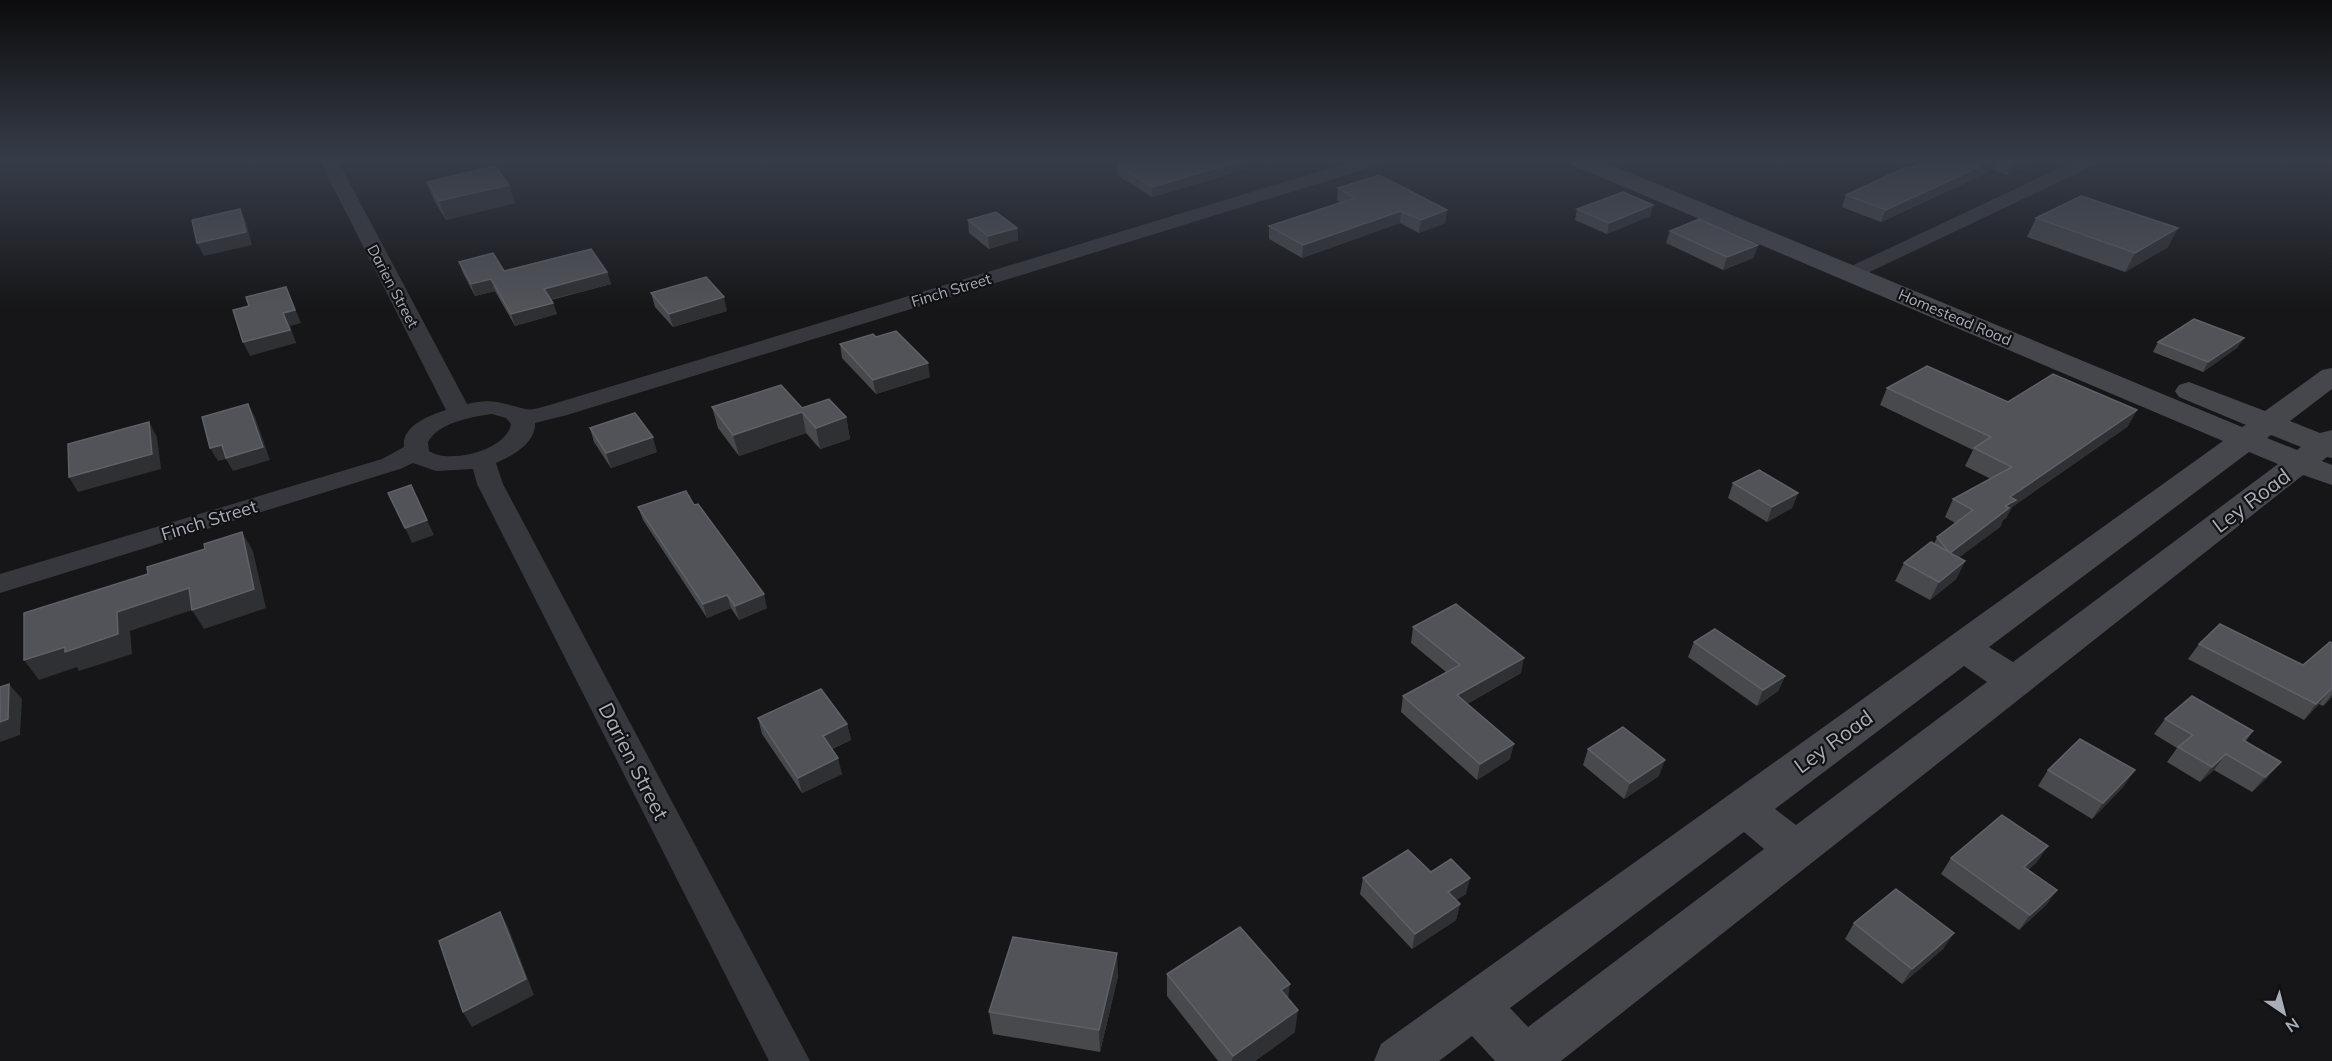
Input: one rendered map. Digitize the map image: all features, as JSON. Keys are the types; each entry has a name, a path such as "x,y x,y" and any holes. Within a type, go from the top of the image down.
{"main road":[{"name":"Homestead Road","path":"1707,209 1863,268 2257,431 2324,454"},
{"name":"Homestead Road","path":"1734,209 1863,268"},
{"name":"Ley Road","path":"1400,1061 2332,375"},
{"name":"Ley Road","path":"1524,1060 2014,681 2324,454"},
{"path":"1962,647 2014,681"},
{"path":"1743,807 1796,850"},
{"path":"1476,1005 1524,1060"}],"street":[{"name":"Darien Street","path":"354,209 459,412"},
{"name":"Finch Street","path":"523,418 570,407 1217,209"},
{"path":"1863,268 1989,209"},
{"path":"499,407 517,412 523,418 524,426 521,435 512,444 482,459 448,464 422,458 416,452 416,443 421,434 437,422 459,412 476,408 499,407"},
{"name":"Finch Street","path":"0,584 391,464 416,452"},
{"name":"Darien Street","path":"482,459 490,484 790,1061"}],"building":[{"path":"240,209 246,232 197,243 192,220"},
{"path":"1323,209 1447,210 1421,220 1401,211 1303,245 1269,226"},
{"path":"1578,209 1644,209 1609,223"},
{"path":"2055,209 2119,209 2178,228 2135,253 2036,218"},
{"path":"996,212 1017,228 988,236 968,220"},
{"path":"1699,219 1758,245 1727,257 1670,231"},
{"path":"591,249 607,272 544,289 553,303 511,314 491,279 471,284 459,262 493,253 504,271"},
{"path":"706,277 724,297 669,314 651,293"},
{"path":"286,287 295,310 283,313 290,330 243,342 233,310 249,306 246,297"},
{"path":"2194,319 2244,338 2208,362 2158,342"},
{"path":"896,331 928,363 873,380 840,344 873,334 876,337"},
{"path":"1927,366 2008,402 2053,374 2137,410 2010,497 2016,500 2005,506 2009,508 1950,553 1965,561 1939,582 1904,563 1931,542 1949,552 1937,537 1973,510 1953,499 2012,467 1974,448 1991,437 1887,388"},
{"path":"781,385 802,408 829,399 846,417 816,428 802,412 733,435 712,407"},
{"path":"248,404 263,447 226,458 222,445 210,448 202,417"},
{"path":"635,413 653,437 606,453 590,428"},
{"path":"149,422 152,454 69,477 68,444"},
{"path":"1759,470 1798,493 1772,507 1733,483"},
{"path":"411,485 427,520 405,528 388,493"},
{"path":"686,491 694,505 698,504 764,594 735,606 727,595 703,604 638,507"},
{"path":"242,532 254,589 192,610 189,588 117,612 118,634 65,652 65,647 24,660 24,613 148,574 147,567 205,549 204,544"},
{"path":"1456,604 1524,658 1457,695 1514,744 1480,764 1403,696 1460,665 1413,627"},
{"path":"2220,624 2303,665 2330,642 2332,643 2332,688 2316,704 2199,644"},
{"path":"1715,629 1785,676 1763,690 1694,642"},
{"path":"9,684 8,719 0,722 0,687"},
{"path":"821,689 847,724 823,736 838,758 798,778 758,718"},
{"path":"2192,696 2253,731 2243,740 2281,762 2265,777 2226,754 2212,767 2178,747 2193,735 2165,719"},
{"path":"1623,727 1665,760 1630,783 1588,749"},
{"path":"2080,739 2135,770 2103,803 2048,770"},
{"path":"2002,815 2048,846 2024,867 2057,890 2030,915 1951,858"},
{"path":"1408,850 1431,872 1451,859 1470,878 1448,892 1460,904 1415,934 1363,878"},
{"path":"1896,889 1954,933 1912,969 1854,923"},
{"path":"500,912 526,979 463,1012 439,941"},
{"path":"1240,927 1290,984 1281,990 1298,1010 1233,1056 1167,974"},
{"path":"1013,937 1117,953 1099,1030 989,1012"}]}
